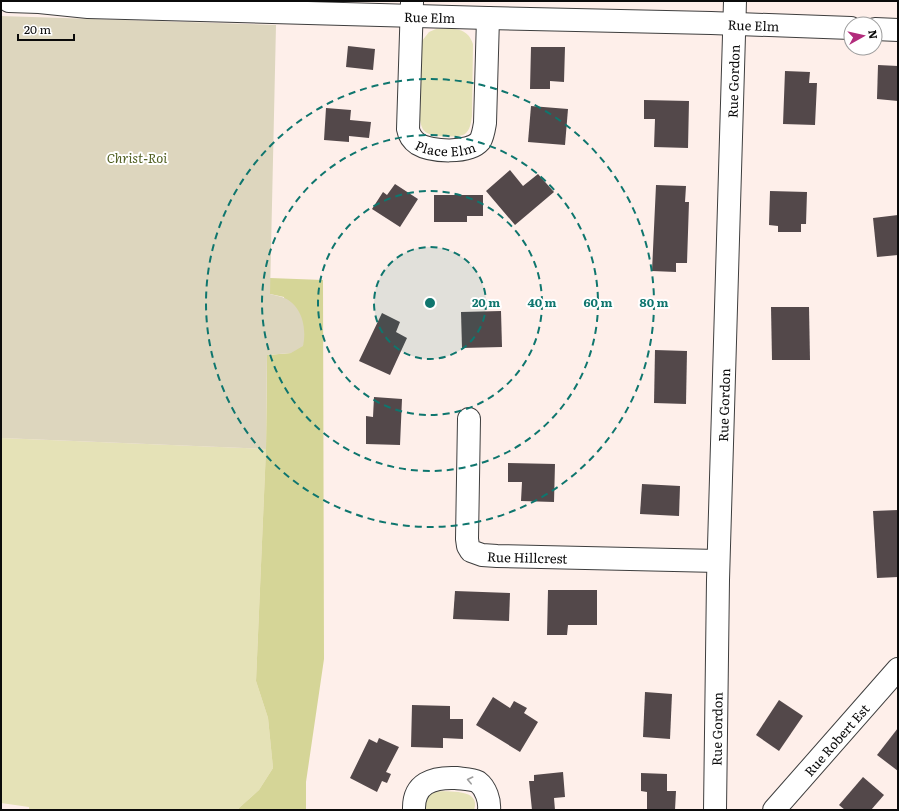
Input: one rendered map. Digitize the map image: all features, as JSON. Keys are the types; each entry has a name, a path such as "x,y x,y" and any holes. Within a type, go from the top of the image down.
{"street":[{"name":"Rue Elm","path":"9,1 59,2 88,7 411,8 488,18 843,28"},
{"name":"Rue Gordon","path":"715,810 718,561 734,1"},
{"name":"Place Elm","path":"411,8 408,119 409,135 417,144 440,149 460,150 474,146 480,141 484,129 488,18"},
{"path":"883,29 898,30"},
{"name":"Rue Hillcrest","path":"469,419 466,539 471,551 482,555 497,556 718,561"},
{"name":"Rue Robert Est","path":"774,810 898,670"},
{"path":"414,810 415,795 426,783 434,780 454,778 468,779 477,782 484,789 488,798 489,810"}],"shaded area":[{"path":"436,29 453,29 463,31 467,34 473,44 471,124 465,134 458,136 435,135 427,133 422,127 420,120 422,41 429,32"},
{"path":"1,438 266,449 256,681 268,718 273,768 259,790 239,808 239,810 29,810 29,807 1,803"},
{"path":"435,791 455,792 468,795 473,798 475,803 474,810 426,810 427,799 430,794"}],"green space":[{"name":"Christ-Roi","path":"1,16 276,25 270,294 289,300 294,305 302,317 304,339 303,346 291,353 267,355 266,449 1,438"},
{"path":"270,278 323,280 324,659 306,782 306,810 239,810 239,808 259,790 273,768 268,718 256,681 266,449 267,355 291,353 284,297 270,294"}],"building":[{"path":"348,46 375,49 373,70 346,67"},
{"path":"531,47 565,47 564,82 550,81 550,89 530,89"},
{"path":"878,65 898,66 898,101 877,99"},
{"path":"785,71 810,72 809,83 817,83 815,125 783,124"},
{"path":"644,100 689,101 688,148 654,147 655,119 644,119"},
{"path":"531,106 568,109 565,145 528,142"},
{"path":"326,108 351,110 350,120 371,122 369,138 349,136 349,142 324,140"},
{"path":"510,170 523,186 538,174 554,192 515,225 486,191"},
{"path":"395,184 418,199 400,227 372,209 383,192 387,195"},
{"path":"656,185 686,186 685,202 689,202 687,263 676,263 676,272 652,271"},
{"path":"770,191 807,192 806,224 801,224 801,232 778,232 778,226 769,225"},
{"path":"434,195 483,195 483,216 467,216 467,222 434,222"},
{"path":"898,215 898,255 877,257 873,218"},
{"path":"771,307 809,307 810,360 772,360"},
{"path":"501,311 502,347 462,348 461,312"},
{"path":"382,313 400,322 396,332 407,338 390,375 359,361"},
{"path":"655,350 687,351 686,404 654,403"},
{"path":"374,397 402,399 400,445 366,444 366,416 373,417"},
{"path":"508,463 555,464 554,502 521,501 522,482 508,482"},
{"path":"642,484 680,486 679,516 640,514"},
{"path":"898,510 898,577 877,578 873,511"},
{"path":"548,590 597,590 597,625 568,625 567,635 547,635"},
{"path":"455,591 510,593 509,621 453,619"},
{"path":"645,692 672,694 670,739 643,737"},
{"path":"493,697 510,708 514,701 527,708 524,713 538,722 520,752 476,725"},
{"path":"779,700 803,716 779,751 756,735"},
{"path":"412,705 450,706 450,719 463,719 463,739 443,738 443,748 411,747"},
{"path":"898,728 898,771 877,755"},
{"path":"379,738 399,747 386,772 391,774 387,783 382,781 377,792 350,778 369,739 377,743"},
{"path":"563,772 565,797 554,798 555,810 532,810 529,781 534,781 534,775"},
{"path":"641,773 667,774 667,791 676,791 675,810 647,810 647,792 641,791"},
{"path":"863,777 884,795 871,810 845,810 839,805"}]}
